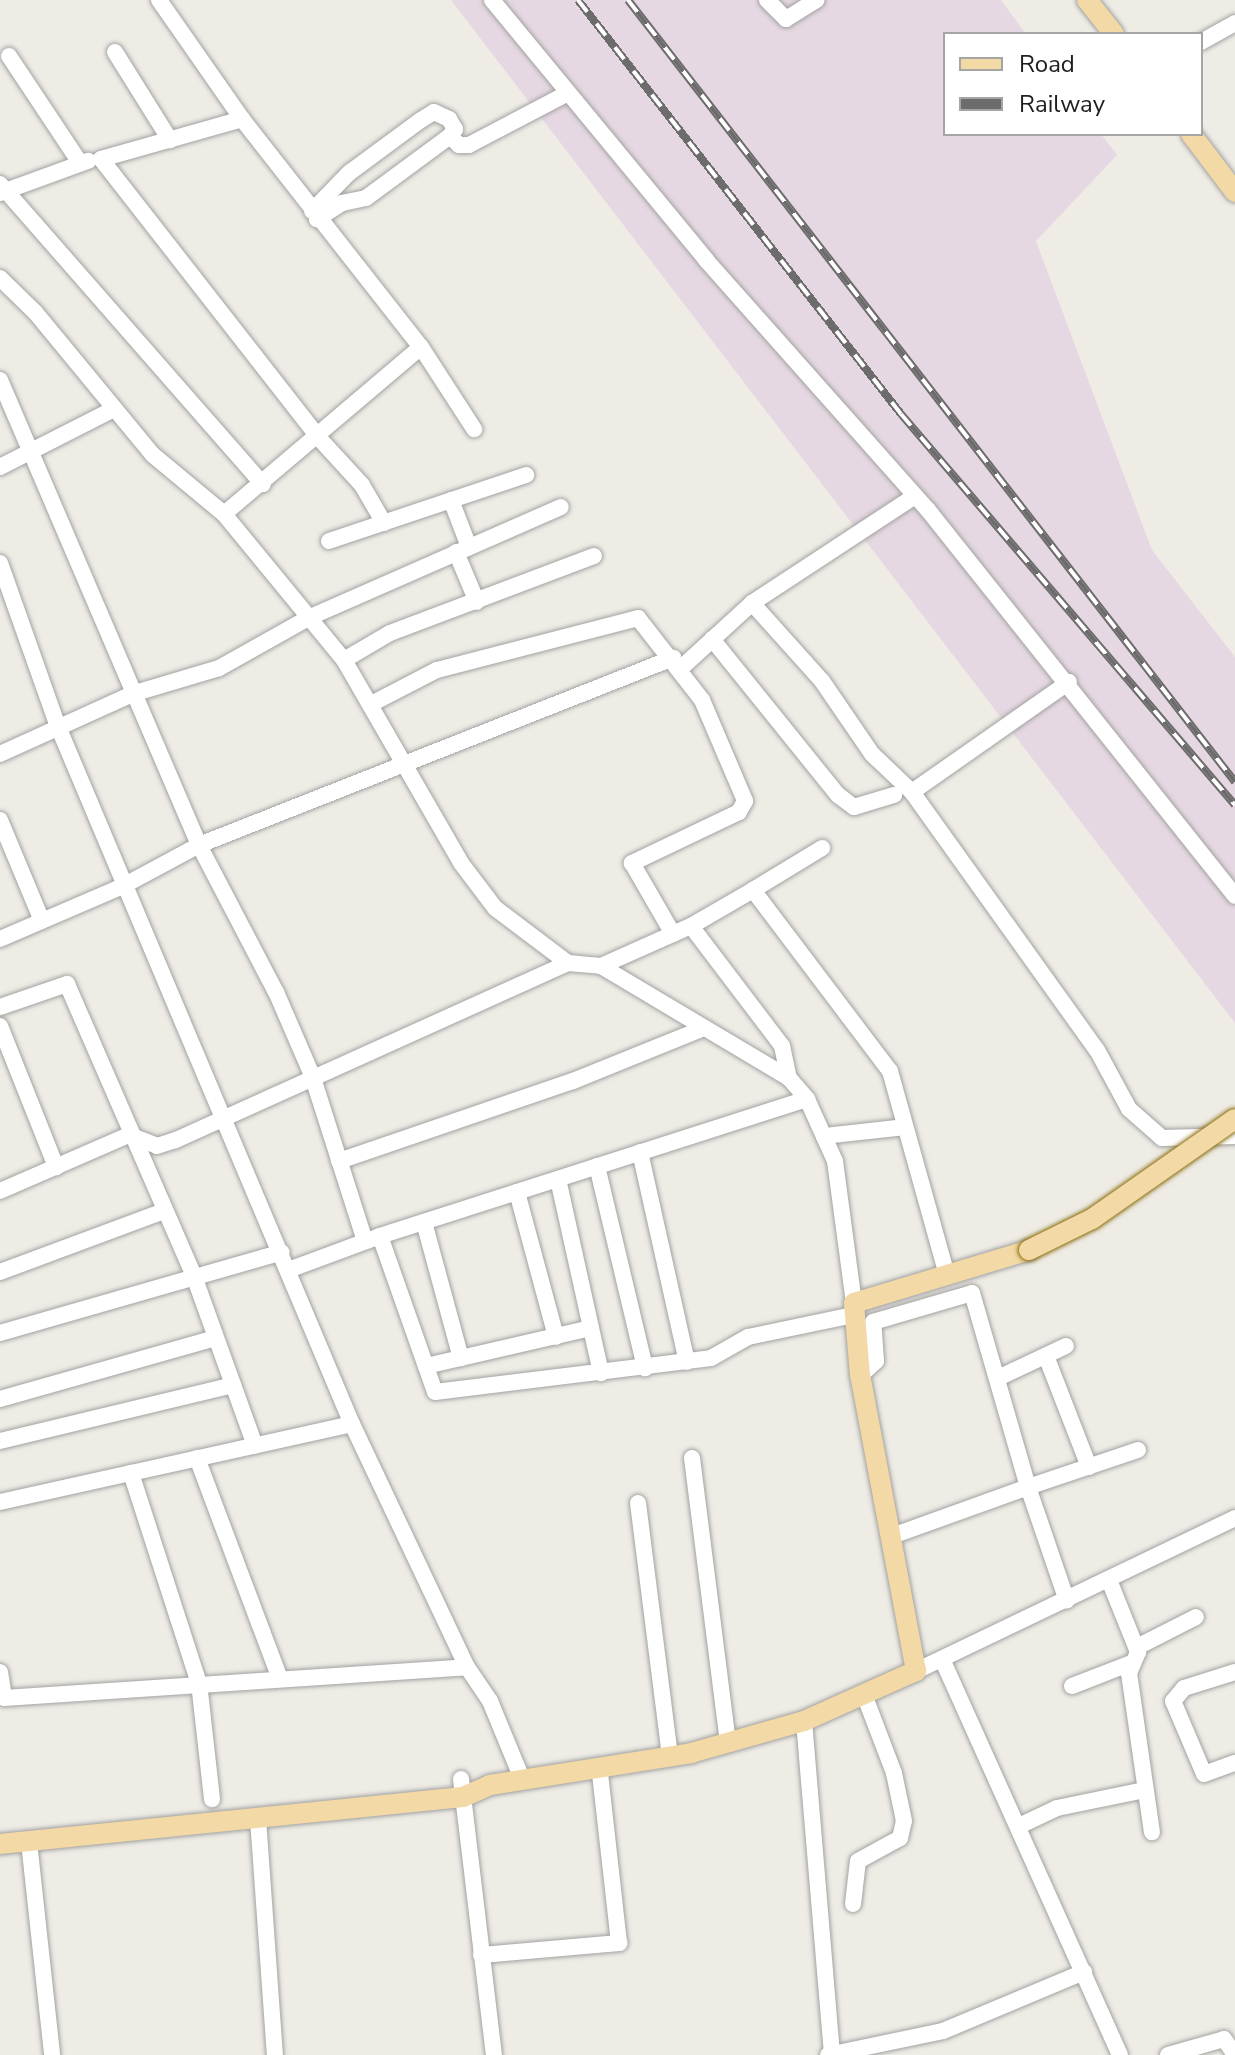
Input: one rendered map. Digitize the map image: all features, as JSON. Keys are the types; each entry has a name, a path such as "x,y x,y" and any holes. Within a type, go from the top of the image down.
{"main road":[{"path":"1087,0 1112,32"},
{"path":"1193,136 1235,192"},
{"path":"0,1844 258,1819 523,1781 670,1756 804,1721 865,1697 916,1671 860,1376 853,1309 1029,1250 1092,1219 1235,1119"}],"street":[{"path":"159,0 314,215 421,347 474,429"},
{"path":"492,0 566,94 915,496 1069,682 1235,896"},
{"path":"767,0 786,19 816,0"},
{"path":"1203,41 1235,23"},
{"path":"115,52 170,140"},
{"path":"9,56 80,163"},
{"path":"450,136 459,145 469,145 566,94"},
{"path":"434,112 449,119 455,129 450,136 366,198 342,203 314,215 349,173 434,112"},
{"path":"242,119 80,163 1,189 263,484"},
{"path":"101,159 319,438 362,485 384,523"},
{"path":"0,278 35,312 112,410 153,455 224,514 344,660 373,703 401,765 495,908 568,963"},
{"path":"224,514 319,438 421,347"},
{"path":"0,380 199,845 276,992 312,1075 339,1161 435,1392 718,1357 748,1337 853,1309 835,1161 807,1099 789,1078 601,966 568,963 312,1075 224,1119 157,1146 129,1135 56,1167 2,1186"},
{"path":"0,467 112,410"},
{"path":"329,541 526,475"},
{"path":"0,939 123,886 199,845 401,765 676,664 712,639 752,603 915,496"},
{"path":"451,500 477,602"},
{"path":"0,754 57,724 132,694 219,668 308,618 561,507"},
{"path":"344,660 390,633 594,556"},
{"path":"0,563 57,724 123,886 291,1269 352,1424 467,1667 490,1701 523,1781"},
{"path":"752,603 822,681 872,754 912,792 1097,1050 1129,1109 1162,1138 1235,1136"},
{"path":"373,703 437,670 629,616 646,625 676,664 725,746 745,801 739,812 632,863 673,934"},
{"path":"712,639 838,795 854,807 894,795"},
{"path":"912,792 1069,682"},
{"path":"0,820 42,921"},
{"path":"601,966 691,926 822,848"},
{"path":"753,890 890,1071 947,1275"},
{"path":"691,926 782,1046 789,1078"},
{"path":"0,1007 67,984 129,1135 195,1279 255,1446"},
{"path":"0,1026 56,1167"},
{"path":"339,1161 573,1081 704,1028"},
{"path":"291,1269 372,1239 807,1099"},
{"path":"824,1136 905,1127"},
{"path":"640,1152 687,1362"},
{"path":"597,1166 645,1368"},
{"path":"558,1179 601,1373"},
{"path":"517,1192 556,1337"},
{"path":"0,1272 164,1211"},
{"path":"424,1222 461,1358"},
{"path":"0,1333 282,1252"},
{"path":"860,1376 876,1361 873,1322 970,1292 975,1295 1028,1487 1067,1601"},
{"path":"426,1366 591,1328"},
{"path":"0,1399 216,1338"},
{"path":"998,1378 1066,1346"},
{"path":"1046,1356 1089,1467"},
{"path":"0,1441 233,1385"},
{"path":"0,1502 352,1424"},
{"path":"892,1536 1138,1450"},
{"path":"197,1458 280,1679"},
{"path":"692,1458 728,1742"},
{"path":"131,1473 199,1683 212,1799"},
{"path":"638,1503 670,1756"},
{"path":"916,1671 1235,1518"},
{"path":"1109,1580 1136,1654 1129,1673 1152,1832"},
{"path":"1072,1686 1136,1654 1196,1617"},
{"path":"942,1659 1120,2055"},
{"path":"0,1672 4,1698 467,1667"},
{"path":"1235,1672 1184,1688 1173,1701 1204,1774 1235,1763"},
{"path":"853,1904 858,1861 900,1838 904,1821 894,1773 865,1697"},
{"path":"804,1721 831,2055 943,2031 1084,1972"},
{"path":"481,1955 619,1943 599,1766"},
{"path":"462,1788 494,2055"},
{"path":"1019,1826 1057,1808 1145,1790"},
{"path":"258,1819 275,2055"},
{"path":"29,1842 52,2055"},
{"path":"1168,2055 1224,2039 1235,2055"}],"shaded area":[{"path":"451,0 1001,0 1025,32 943,32 943,136 1103,136 1117,155 1036,241 1152,550 1235,657 1235,1023"}],"railway":[{"path":"578,0 901,414 1235,805"},
{"path":"628,0 1235,782"}]}
